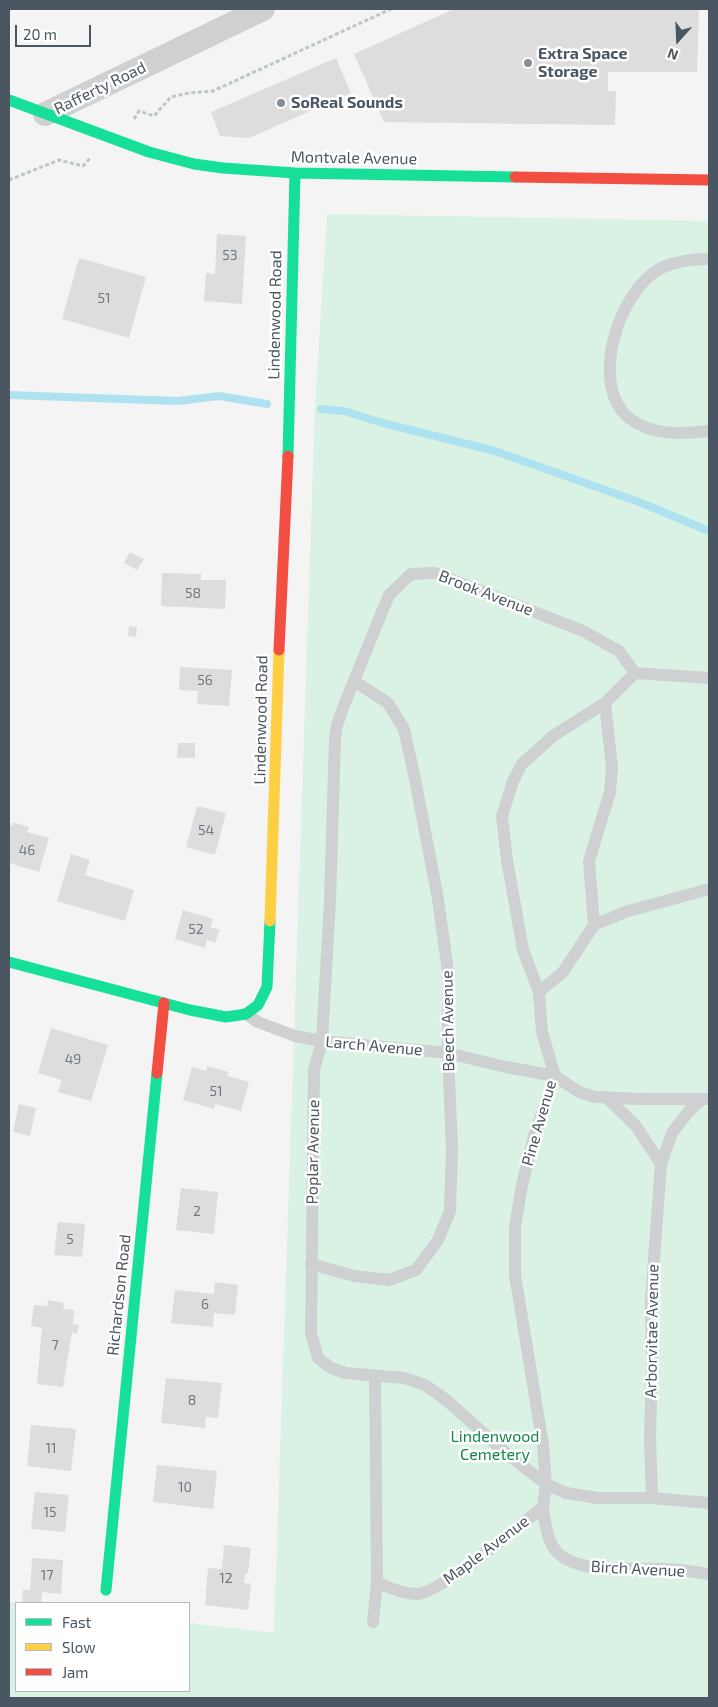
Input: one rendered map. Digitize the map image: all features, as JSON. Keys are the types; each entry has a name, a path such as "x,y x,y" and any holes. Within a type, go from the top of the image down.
{"street":[{"name":"Rafferty Road","path":"44,114 263,9"},
{"name":"Montvale Avenue","path":"9,100 148,152 194,164 256,172 709,180"},
{"name":"Lindenwood Road","path":"246,1014 253,1010 261,1001 267,987 269,970 288,459 296,174"},
{"path":"9,962 216,1016 234,1017 246,1014"},
{"name":"Richardson Road","path":"106,1590 164,1003"}],"lane":[{"path":"709,259 678,262 661,268 639,288 622,313 612,344 610,371 613,391 621,409 629,418 653,430 666,433 685,434 709,431"},
{"name":"Brook Avenue","path":"354,681 389,595 411,574 435,572 583,631 619,651 636,673"},
{"path":"636,673 709,678"},
{"name":"Pine Avenue","path":"546,1484 543,1445 515,1275 515,1227 522,1185 534,1136 555,1076 542,1032 539,992 523,950 507,860 502,816 513,781 522,764 553,736 605,703 636,673"},
{"name":"Poplar Avenue","path":"354,681 337,725 335,738 330,901 322,1041 314,1070 311,1333 318,1358 330,1368 345,1373 404,1378 425,1384 446,1399 507,1454 546,1484"},
{"name":"Beech Avenue","path":"311,1264 354,1276 390,1280 416,1270 438,1240 450,1211 452,1149 448,1053 448,972 438,898 404,729 388,704 354,681"},
{"path":"594,925 589,861 610,792 612,767 605,703"},
{"path":"539,992 563,972 594,925 625,912 709,889"},
{"name":"Larch Avenue","path":"246,1014 258,1022 295,1036 322,1041 448,1053 501,1066 555,1076 579,1092 595,1097 706,1099"},
{"path":"607,1098 636,1126 661,1164"},
{"name":"Arborvitae Avenue","path":"652,1498 650,1437 651,1300 661,1164 672,1133 689,1111 706,1099"},
{"path":"373,1622 377,1582 376,1377"},
{"path":"546,1484 566,1493 598,1498 652,1498 709,1503"},
{"name":"Maple Avenue","path":"377,1582 393,1590 418,1594 444,1583 542,1507 546,1484"},
{"name":"Birch Avenue","path":"542,1507 549,1537 557,1553 572,1562 587,1567 665,1569 709,1574"}],"path":[{"path":"213,91 391,9"},
{"path":"9,180 59,160"}],"green space":[{"name":"Lindenwood Cemetery","path":"327,214 709,221 709,1698 9,1698 9,1602 15,1603 15,1692 190,1692 190,1623 274,1633 315,406"}],"building":[{"name":"Extra Space Storage","path":"454,9 699,9 697,72 608,72 608,91 616,91 615,125 384,122 354,54"},
{"name":"SoReal Sounds","path":"336,58 351,93 249,138 220,136 211,112"},
{"path":"217,234 246,236 242,304 204,301 206,273 215,274"},
{"path":"79,258 146,277 129,338 62,319"},
{"path":"130,552 144,559 137,570 124,563"},
{"path":"162,573 201,574 201,580 226,580 225,609 161,606"},
{"path":"129,626 137,627 136,637 128,636"},
{"path":"180,667 232,670 229,706 197,704 198,691 179,690"},
{"path":"178,743 195,743 195,758 177,758"},
{"path":"197,806 226,813 215,855 186,847"},
{"path":"13,822 29,827 27,832 49,838 39,872 9,863 9,825 12,826"},
{"path":"71,854 90,860 85,875 134,890 125,921 57,901"},
{"path":"183,910 213,919 210,927 220,930 215,943 207,940 205,948 175,939"},
{"path":"51,1028 108,1045 91,1101 58,1092 62,1080 38,1073"},
{"path":"207,1066 228,1072 227,1076 249,1082 241,1111 215,1104 214,1109 183,1100 192,1067 206,1071"},
{"path":"19,1104 36,1108 30,1136 13,1132"},
{"path":"181,1188 218,1192 214,1234 176,1230"},
{"path":"58,1222 85,1224 82,1257 54,1255"},
{"path":"215,1282 238,1285 235,1315 214,1313 213,1327 171,1323 175,1290 214,1294"},
{"path":"48,1300 64,1303 63,1309 74,1310 73,1324 79,1325 77,1334 72,1332 63,1387 37,1384 42,1328 31,1326 34,1305 47,1306"},
{"path":"166,1378 222,1383 218,1418 206,1417 205,1428 161,1423"},
{"path":"31,1425 76,1429 71,1471 27,1466"},
{"path":"157,1465 217,1471 213,1509 153,1502"},
{"path":"35,1492 69,1495 65,1532 31,1529"},
{"path":"224,1545 251,1548 248,1573 245,1573 244,1583 251,1584 248,1610 205,1605 208,1568 222,1569"},
{"path":"32,1558 63,1560 61,1594 42,1592 41,1602 22,1602 23,1590 30,1590"}],"waterway":[{"path":"9,395 178,401 219,396 267,404"},
{"path":"321,409 344,411 386,424 495,451 639,502 709,531"}],"traffic: fast":[{"path":"9,100 149,152 194,164 295,173 515,177"},
{"path":"288,456 295,173"},
{"path":"9,962 190,1010 226,1017 246,1014 258,1005 267,987 270,921"},
{"path":"106,1590 157,1073"}],"traffic: slow":[{"path":"270,921 279,650"}],"traffic: jam":[{"path":"515,177 709,180"},
{"path":"279,650 288,456"},
{"path":"157,1073 164,1003"}],"place":[{"name":"Extra Space Storage","path":"528,63"},
{"name":"SoReal Sounds","path":"281,103"}]}
